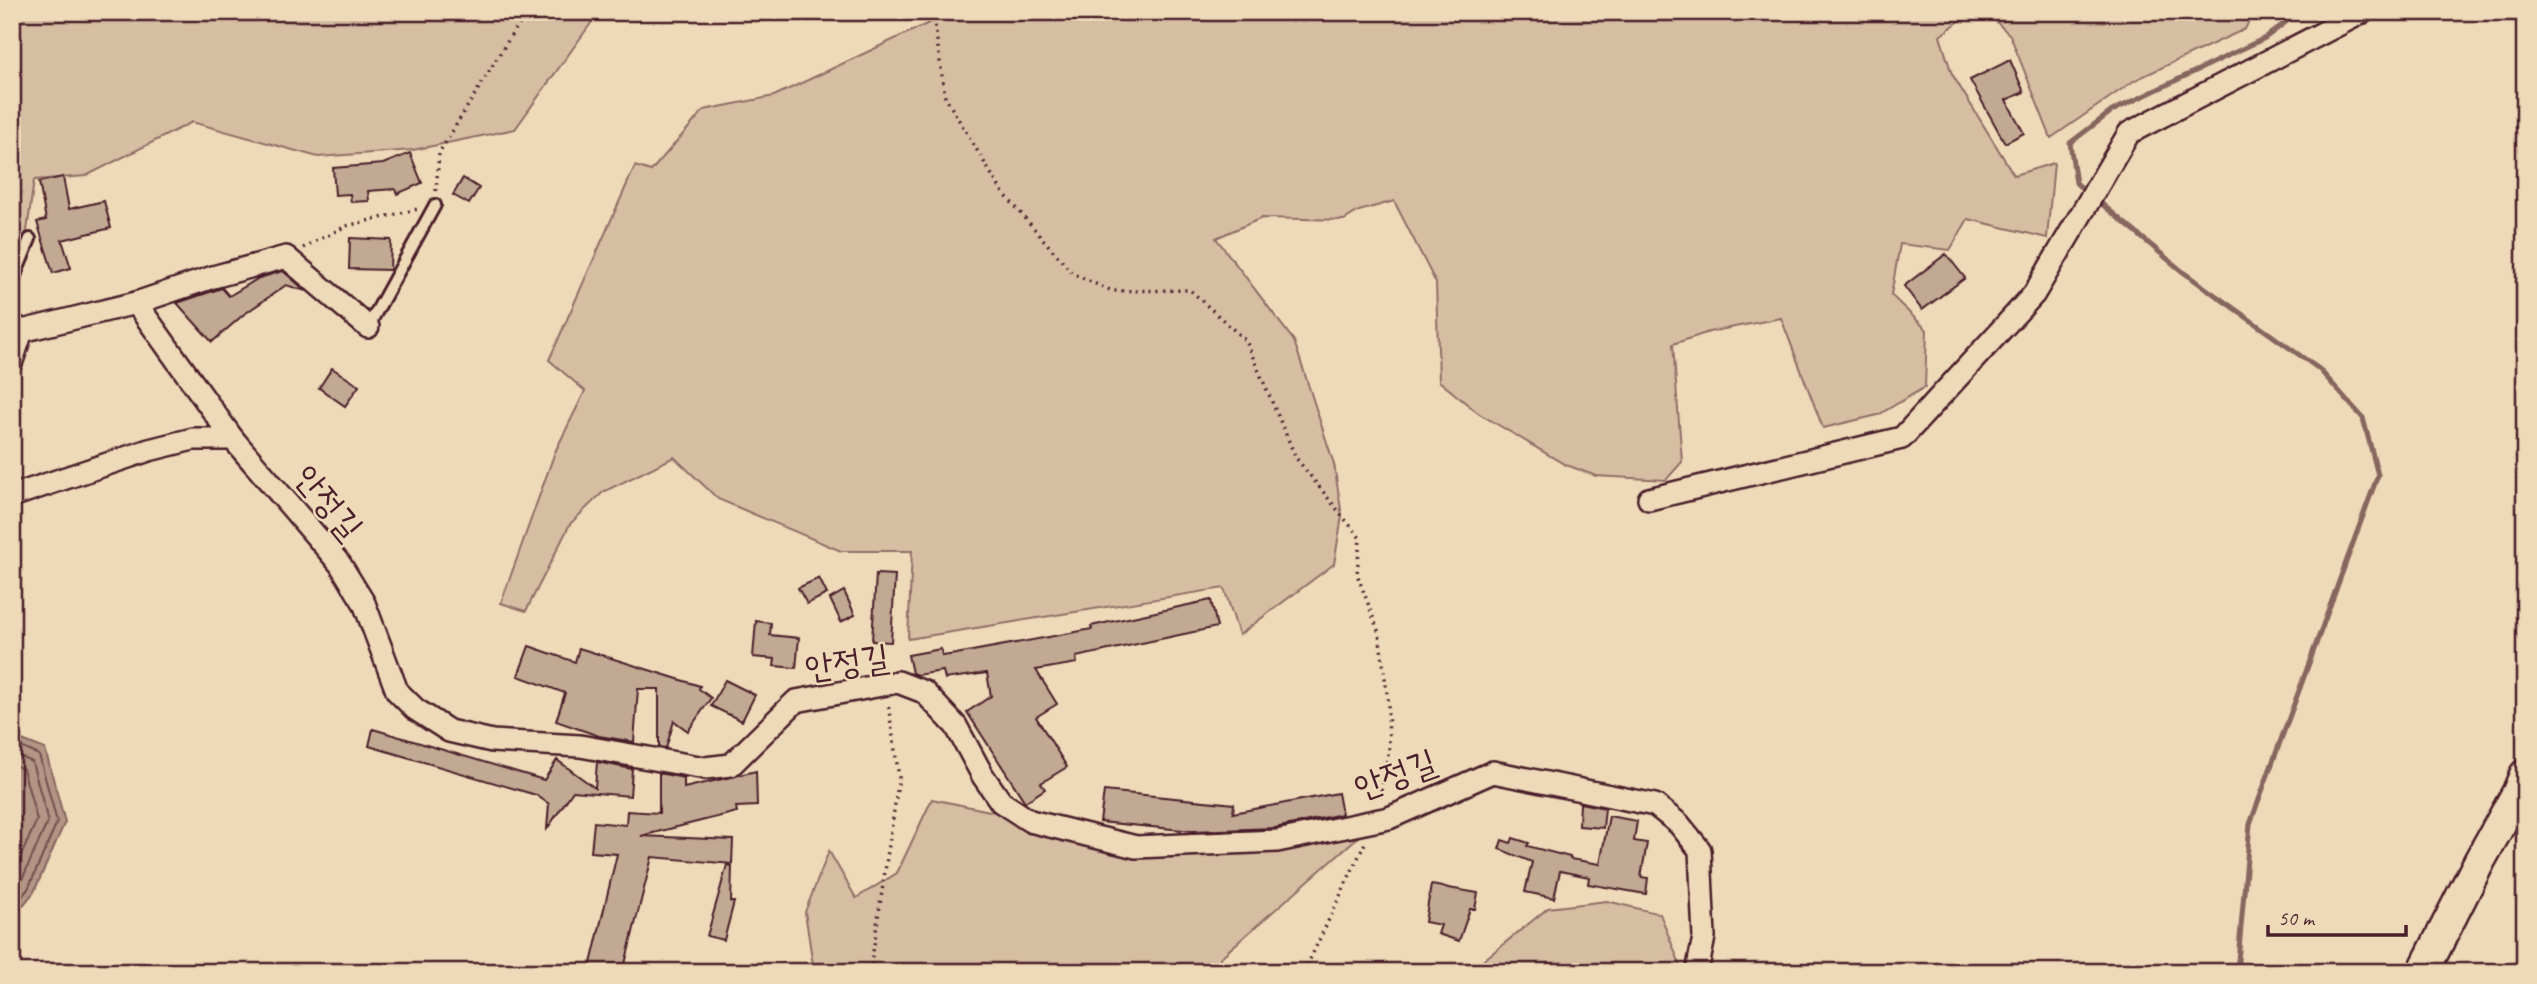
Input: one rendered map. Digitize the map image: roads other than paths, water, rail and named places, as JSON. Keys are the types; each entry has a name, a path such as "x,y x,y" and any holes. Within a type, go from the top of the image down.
{"main road":[{"path":"2423,972 2525,775"}],"street":[{"path":"1649,499 1902,438 2035,294 2129,133 2363,12"},
{"path":"12,361 17,328 136,303 213,277 286,257 368,327"},
{"name":"안정길","path":"136,303 233,439 340,564 364,603 397,691 415,709 449,731 492,741 580,746 705,768 732,765 796,701 898,682 924,692 956,726 983,776 1001,802 1030,821 1136,847 1277,841 1389,818 1493,772 1655,805 1679,824 1700,850 1704,937 1697,972"},
{"path":"12,496 149,450 193,439 233,439"}],"lane":[{"path":"368,327 435,205"},
{"path":"12,283 30,239"}],"water":[{"path":"12,736 45,749 65,822 34,892 12,919"}],"waterway":[{"path":"2089,194 2076,183 2070,143 2112,111 2265,38 2299,12"},
{"path":"2097,200 2183,272 2319,369 2363,418 2378,475 2250,824 2237,972"}]}
